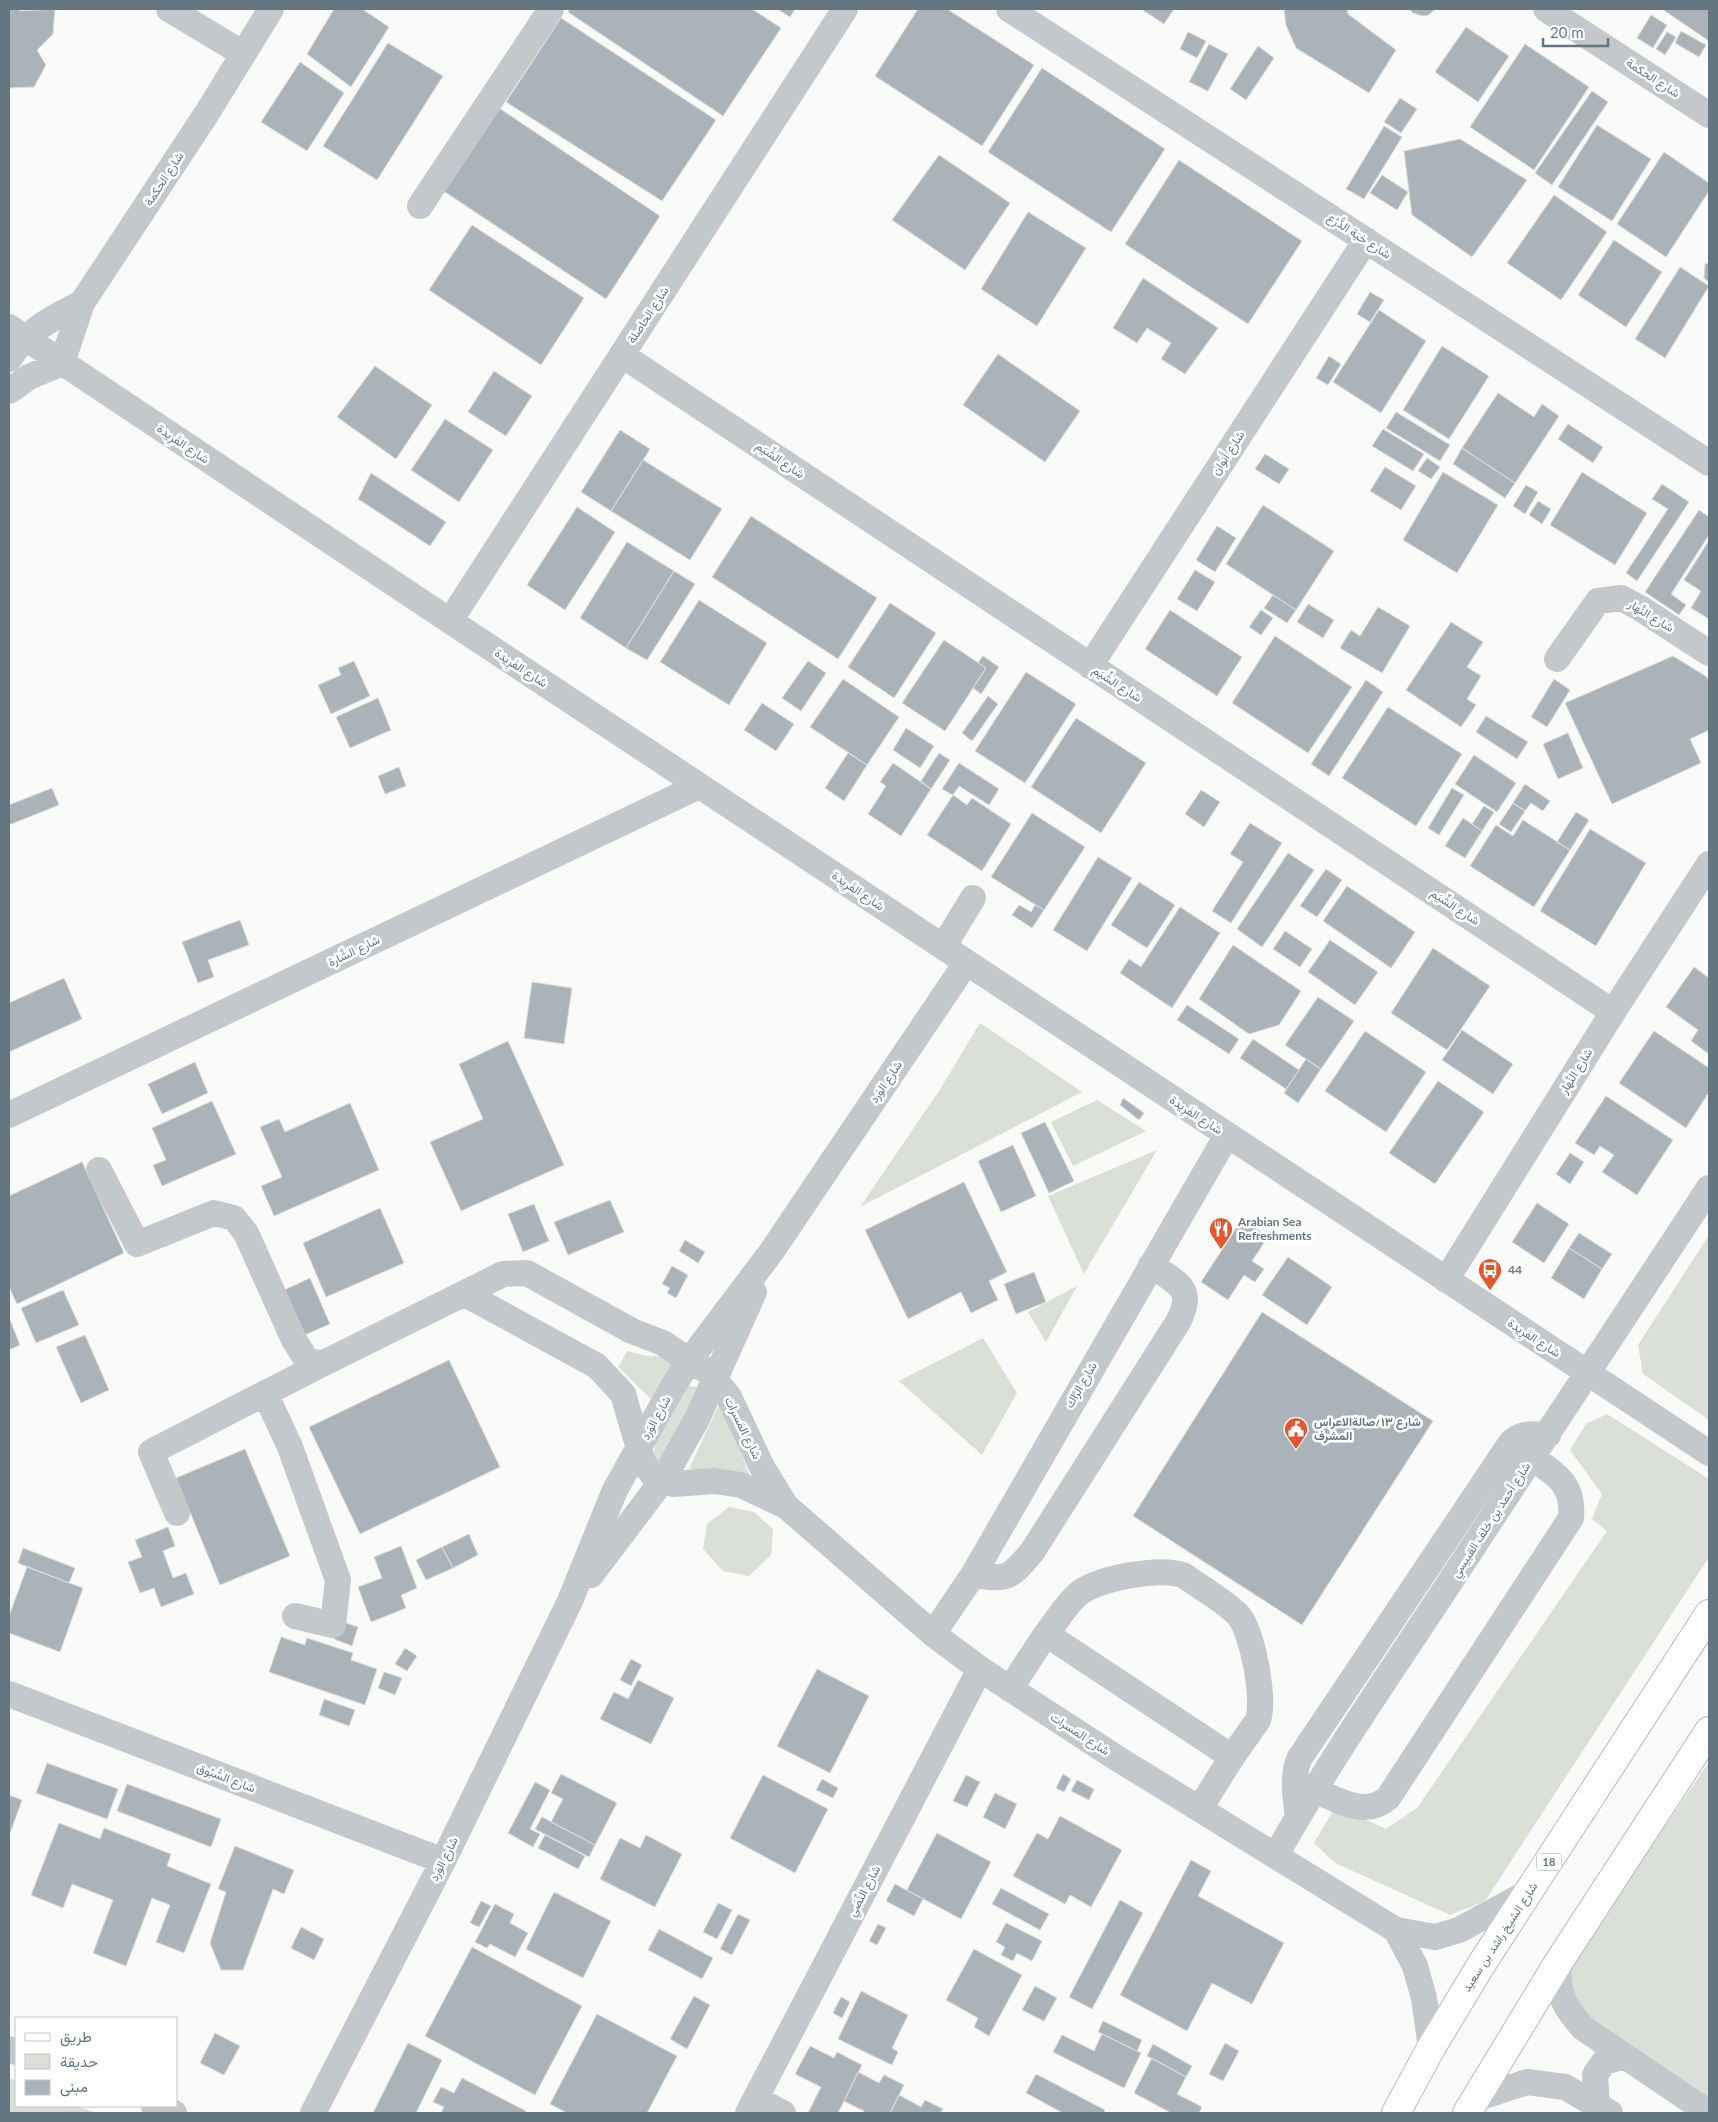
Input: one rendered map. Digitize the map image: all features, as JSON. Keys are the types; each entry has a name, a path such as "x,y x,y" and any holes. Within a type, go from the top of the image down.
{"main road":[{"name":"شارع الشيخ راشد بن سعيد","path":"1396,2113 1431,2048 1481,1965 1709,1614"},
{"path":"1471,2106 1558,1963 1709,1731"}],"street":[{"path":"169,9 242,53"},
{"name":"شارع الحكمة","path":"62,363 82,303 207,113 242,53 271,9"},
{"path":"420,206 551,9"},
{"name":"شارع الحاصلة","path":"450,621 845,9"},
{"name":"شارع خبَة الدُّرُع","path":"1008,9 1709,463"},
{"name":"شارع الحكمة","path":"1546,9 1709,115"},
{"name":"شارع أَنوان","path":"1090,666 1366,240"},
{"name":"شارع الحكمة","path":"9,359 17,333 40,326 82,303"},
{"name":"شارع الفَرِيدة","path":"17,333 698,786 1709,1453"},
{"name":"شارع الشِّيَم","path":"622,355 1613,1012"},
{"path":"9,391 29,377 62,363"},
{"name":"شارع النَّهار","path":"1557,659 1598,601 1621,598 1640,608 1709,653"},
{"name":"شارع الشَّارة","path":"9,1115 698,786"},
{"name":"شارع النَّهار","path":"1446,1280 1613,1012 1709,864"},
{"path":"943,947 974,898"},
{"name":"شارع الوَرد","path":"313,2113 443,1861 570,1601 615,1490 689,1361 772,1251 966,962"},
{"name":"شارع الرَّاك","path":"933,1634 973,1575 1227,1135"},
{"path":"99,1170 137,1244 214,1213 234,1218 246,1233 294,1340 308,1362 324,1363"},
{"name":"شارع أحمد بن خلف القبيسي","path":"1276,1855 1314,1790 1548,1435 1586,1372 1709,1188"},
{"name":"شارع الوَرد","path":"570,1601 662,1481 716,1380 772,1251"},
{"path":"973,1575 1000,1579 1014,1572 1032,1552 1178,1322 1186,1305 1186,1294 1182,1288 1151,1265"},
{"name":"شارع المَسرات","path":"178,1513 151,1452 503,1274 527,1273 632,1332 663,1343 689,1361 708,1371 729,1397 762,1467 786,1506"},
{"path":"465,1294 597,1366 624,1394 643,1462 647,1470 662,1481"},
{"path":"265,1393 290,1447 338,1580 333,1625 295,1616"},
{"path":"1298,1816 1294,1796 1295,1776 1299,1759 1510,1444 1514,1439 1522,1435 1548,1435"},
{"path":"1314,1790 1362,1808 1374,1807 1388,1798 1571,1518 1572,1506 1568,1491 1560,1477 1532,1458"},
{"name":"شارع المَسرات","path":"662,1481 674,1484 714,1481 741,1485 786,1506 933,1634 980,1669 1115,1757 1396,1930 1435,1937 1459,1930 1529,1892"},
{"path":"1010,1689 1046,1634 1077,1594 1094,1583 1157,1571 1183,1575 1237,1614 1249,1635 1261,1697 1258,1720 1200,1808"},
{"path":"1046,1634 1232,1757"},
{"name":"شارع النِّصَي","path":"752,2106 980,1669"},
{"name":"شارع السُّبُوق","path":"9,1694 443,1861"},
{"path":"1396,1930 1415,1966 1424,1998 1431,2048"},
{"path":"1558,1963 1559,1990 1567,2010 1583,2028 1624,2056 1703,2103"},
{"path":"1603,2110 1595,2075 1604,2062 1624,2056"},
{"path":"1471,2106 1526,2082 1565,2087 1603,2110"},
{"path":"752,2106 783,2113"},
{"path":"157,2107 174,2113"}],"green space":[{"path":"980,1023 1082,1092 860,1207 941,1088"},
{"path":"1097,1100 1146,1131 1073,1166 1051,1122"},
{"path":"1157,1150 1084,1274 1048,1196"},
{"path":"1709,1235 1709,1420 1643,1374 1638,1345"},
{"path":"1077,1286 1046,1342 1028,1312"},
{"path":"983,1338 1017,1393 982,1455 899,1381"},
{"path":"627,1351 647,1356 678,1357 651,1399 618,1367"},
{"path":"689,1386 697,1387 701,1392 663,1462 656,1460 655,1444 662,1425 682,1390"},
{"path":"720,1402 751,1478 689,1469"},
{"path":"1607,1414 1709,1479 1709,1557 1485,1901 1450,1915 1335,1863 1314,1843 1336,1806 1386,1829 1417,1808 1607,1531 1592,1519 1602,1494 1570,1450 1586,1424"},
{"path":"729,1507 754,1512 773,1529 771,1555 749,1576 723,1571 703,1549 707,1524"},
{"path":"1709,1762 1709,2109 1589,2030 1563,1975"},
{"path":"9,2078 15,2081 15,2107 80,2107 96,2113 9,2113"}],"building":[{"path":"9,9 19,9 20,11 55,9 53,34 37,50 46,65 34,87 9,88"},
{"path":"334,9 362,9 389,27 351,87 307,54"},
{"path":"570,9 752,9 781,28 723,116 568,12"},
{"path":"777,9 795,9 790,17"},
{"path":"918,9 947,9 1034,65 982,146 875,76"},
{"path":"1141,9 1174,9 1164,24"},
{"path":"1284,9 1347,9 1348,14 1396,50 1369,93 1296,48 1286,25"},
{"path":"1409,9 1436,9 1423,16 1413,13"},
{"path":"1662,9 1709,9 1709,41"},
{"path":"1651,15 1667,25 1653,48 1637,38"},
{"path":"561,18 716,120 662,201 506,102"},
{"path":"1466,27 1509,56 1478,102 1435,72"},
{"path":"1681,31 1706,45 1699,57 1675,43"},
{"path":"1188,32 1206,41 1197,58 1180,49"},
{"path":"1667,32 1676,37 1665,55 1656,49"},
{"path":"388,43 443,76 377,180 323,146"},
{"path":"1209,44 1228,54 1208,91 1189,82"},
{"path":"1525,44 1589,87 1534,170 1470,127"},
{"path":"1258,46 1274,58 1246,100 1230,89"},
{"path":"300,62 344,93 307,151 261,122"},
{"path":"1042,68 1165,149 1111,232 988,152"},
{"path":"1592,91 1608,102 1552,185 1535,173"},
{"path":"1400,98 1417,109 1401,133 1384,122"},
{"path":"499,108 660,216 606,299 442,190"},
{"path":"1597,125 1651,159 1612,221 1558,187"},
{"path":"1384,126 1402,137 1364,199 1346,189"},
{"path":"1460,139 1527,180 1472,257 1412,215 1404,151"},
{"path":"1664,152 1709,183 1709,191 1666,257 1617,224"},
{"path":"939,155 1010,203 965,270 892,220"},
{"path":"1179,160 1302,241 1248,324 1125,244"},
{"path":"1382,175 1408,192 1397,210 1370,193"},
{"path":"1554,195 1607,232 1561,300 1507,263"},
{"path":"1028,212 1086,248 1037,326 981,289"},
{"path":"472,225 584,298 541,365 429,290"},
{"path":"1614,240 1662,272 1626,327 1578,295"},
{"path":"1709,263 1709,282 1704,278 1705,264"},
{"path":"1680,267 1709,286 1665,358 1635,339"},
{"path":"1143,278 1218,328 1185,374 1161,359 1171,343 1147,328 1137,343 1113,328"},
{"path":"1370,292 1384,300 1370,322 1357,314"},
{"path":"1379,310 1426,341 1381,413 1333,382"},
{"path":"1442,346 1489,376 1449,439 1403,410"},
{"path":"998,354 1080,411 1045,462 963,405"},
{"path":"1329,356 1341,364 1328,385 1316,378"},
{"path":"375,366 432,405 396,459 337,417"},
{"path":"494,371 532,396 506,436 468,412"},
{"path":"1498,393 1534,417 1542,404 1559,416 1515,483 1462,448"},
{"path":"1396,412 1450,445 1440,461 1386,428"},
{"path":"445,419 493,450 459,502 411,470"},
{"path":"1568,424 1603,447 1593,463 1558,439"},
{"path":"1383,429 1424,454 1413,471 1372,446"},
{"path":"620,430 650,449 611,511 581,492"},
{"path":"1462,448 1515,483 1505,498 1453,464"},
{"path":"1265,454 1289,469 1279,484 1255,469"},
{"path":"1427,458 1440,467 1431,479 1418,471"},
{"path":"643,460 722,509 690,560 611,511"},
{"path":"1385,467 1416,486 1401,510 1370,491"},
{"path":"1443,472 1498,505 1457,573 1403,540"},
{"path":"1582,472 1647,513 1615,565 1550,525"},
{"path":"371,473 446,522 430,546 358,499"},
{"path":"1662,484 1689,502 1637,581 1626,573 1668,509 1652,499"},
{"path":"1526,485 1538,492 1525,514 1513,506"},
{"path":"1538,501 1551,509 1542,524 1529,515"},
{"path":"1263,505 1334,551 1296,610 1226,564"},
{"path":"577,507 615,532 565,610 527,585"},
{"path":"1699,510 1709,517 1709,535 1671,594 1686,605 1679,615 1645,592"},
{"path":"751,516 877,598 838,659 712,577"},
{"path":"1217,526 1236,538 1215,572 1196,560"},
{"path":"627,542 674,571 626,648 580,618"},
{"path":"1708,542 1709,619 1691,608 1701,591 1684,580"},
{"path":"1195,570 1215,582 1197,611 1177,599"},
{"path":"674,571 695,584 647,660 626,648"},
{"path":"1273,595 1296,610 1287,623 1264,608"},
{"path":"699,600 767,643 729,705 660,662"},
{"path":"890,603 936,633 894,698 848,667"},
{"path":"1308,604 1334,620 1323,638 1297,622"},
{"path":"1378,607 1410,626 1382,673 1340,648 1351,630 1360,636"},
{"path":"1170,610 1242,657 1217,696 1145,649"},
{"path":"1261,610 1273,618 1261,635 1249,627"},
{"path":"1451,622 1483,642 1467,667 1481,676 1467,699 1476,705 1461,727 1406,690"},
{"path":"1275,636 1352,687 1308,753 1232,703"},
{"path":"944,640 986,668 945,731 902,703"},
{"path":"983,656 999,667 981,694 973,688 986,668 978,663"},
{"path":"1673,656 1707,677 1709,682 1709,730 1690,739 1701,763 1612,804 1565,703"},
{"path":"354,661 370,696 331,714 318,685 341,675 338,668"},
{"path":"808,661 826,673 801,711 782,698"},
{"path":"1026,672 1076,704 1025,783 975,751"},
{"path":"843,679 899,717 867,765 810,727"},
{"path":"1554,679 1570,690 1547,727 1531,717"},
{"path":"1366,680 1383,692 1329,776 1311,764"},
{"path":"988,696 998,704 972,741 962,733"},
{"path":"378,698 391,730 350,748 336,717"},
{"path":"762,703 794,724 776,751 744,730"},
{"path":"1388,707 1462,754 1416,826 1342,778"},
{"path":"1486,716 1528,742 1517,759 1476,732"},
{"path":"1076,718 1146,763 1101,833 1031,787"},
{"path":"906,728 934,746 920,768 893,750"},
{"path":"1568,733 1583,768 1558,779 1543,744"},
{"path":"848,753 867,765 844,801 825,788"},
{"path":"939,753 950,760 931,789 921,781"},
{"path":"1474,755 1516,783 1497,812 1455,784"},
{"path":"893,763 931,789 901,836 868,814 886,786 880,782"},
{"path":"959,763 999,789 989,805 959,786 953,795 942,789"},
{"path":"399,767 406,786 385,794 378,776"},
{"path":"1525,784 1550,801 1543,811 1531,803 1525,811 1513,803"},
{"path":"52,788 59,805 9,825 9,805"},
{"path":"1452,788 1464,795 1439,835 1428,828"},
{"path":"1201,790 1220,802 1204,827 1185,814"},
{"path":"953,795 967,805 972,798 1011,824 982,871 927,835"},
{"path":"1513,803 1525,811 1511,832 1499,824"},
{"path":"1484,806 1494,812 1482,831 1472,824"},
{"path":"1576,812 1589,820 1570,850 1557,842"},
{"path":"1032,813 1085,847 1044,910 991,877"},
{"path":"1463,818 1482,831 1465,858 1445,846"},
{"path":"1523,820 1570,850 1534,907 1470,866 1496,825 1513,836"},
{"path":"1250,823 1282,843 1231,923 1212,911 1243,862 1230,854"},
{"path":"1590,829 1646,863 1596,946 1540,911"},
{"path":"1288,853 1314,870 1262,947 1237,929"},
{"path":"1098,857 1132,878 1087,951 1053,930"},
{"path":"1326,869 1342,880 1317,917 1300,906"},
{"path":"1139,882 1175,905 1147,948 1111,925"},
{"path":"1347,886 1415,932 1391,968 1323,921"},
{"path":"1019,905 1031,912 1035,905 1044,910 1032,928 1012,915"},
{"path":"1180,907 1220,933 1172,1008 1120,973 1129,959 1141,967"},
{"path":"240,920 249,945 208,960 214,977 198,983 182,942"},
{"path":"1285,931 1312,949 1300,967 1273,949"},
{"path":"1330,940 1378,972 1355,1005 1308,972"},
{"path":"1233,945 1301,991 1279,1025 1249,1034 1199,999"},
{"path":"1433,948 1490,986 1447,1050 1391,1013"},
{"path":"1694,967 1709,978 1709,1054 1691,1041 1698,1030 1666,1007"},
{"path":"64,978 82,1019 9,1052 9,1003"},
{"path":"532,982 572,988 564,1044 524,1038"},
{"path":"1318,997 1354,1021 1321,1069 1285,1045"},
{"path":"1187,1005 1239,1039 1229,1054 1177,1020"},
{"path":"1462,1030 1513,1064 1493,1094 1442,1060"},
{"path":"1365,1031 1426,1072 1386,1132 1325,1091"},
{"path":"1654,1031 1709,1068 1709,1092 1686,1128 1619,1083"},
{"path":"1253,1039 1299,1070 1286,1089 1240,1058"},
{"path":"508,1041 564,1165 461,1211 430,1142 483,1119 459,1064"},
{"path":"1306,1059 1321,1069 1298,1103 1284,1093"},
{"path":"195,1062 208,1093 162,1114 148,1084"},
{"path":"1438,1081 1484,1112 1435,1184 1389,1153"},
{"path":"1606,1096 1673,1140 1637,1195 1602,1172 1614,1155 1600,1146 1594,1155 1575,1143"},
{"path":"1123,1098 1144,1113 1139,1120 1120,1105"},
{"path":"212,1101 236,1154 162,1186 153,1165 166,1160 152,1128"},
{"path":"350,1103 379,1170 274,1216 261,1186 282,1177 260,1127 279,1119 285,1132"},
{"path":"1045,1122 1074,1181 1049,1193 1021,1133"},
{"path":"1013,1145 1036,1196 1001,1212 978,1161"},
{"path":"1570,1153 1584,1162 1570,1184 1556,1174"},
{"path":"82,1162 124,1253 17,1304 9,1287 9,1196"},
{"path":"964,1182 1007,1272 989,1281 998,1300 971,1313 961,1292 908,1319 865,1230"},
{"path":"610,1200 624,1232 568,1255 554,1222"},
{"path":"1537,1203 1569,1224 1544,1263 1512,1242"},
{"path":"534,1204 549,1241 523,1252 508,1214"},
{"path":"380,1208 404,1263 326,1297 303,1243"},
{"path":"1242,1219 1268,1237 1252,1261 1264,1269 1255,1282 1244,1275 1228,1300 1201,1282"},
{"path":"1579,1233 1612,1254 1602,1269 1569,1248"},
{"path":"685,1240 705,1252 698,1263 679,1251"},
{"path":"1569,1248 1602,1269 1584,1299 1551,1278"},
{"path":"1288,1257 1332,1287 1307,1325 1262,1295"},
{"path":"672,1266 688,1275 676,1298 667,1293 670,1288 662,1284"},
{"path":"1034,1272 1046,1302 1016,1314 1004,1284"},
{"path":"310,1278 330,1324 300,1337 280,1292"},
{"path":"63,1290 79,1325 36,1343 21,1308"},
{"path":"1262,1312 1433,1421 1302,1625 1133,1516"},
{"path":"9,1317 20,1345 9,1350"},
{"path":"85,1335 109,1390 81,1403 56,1347"},
{"path":"449,1360 500,1467 360,1534 309,1427"},
{"path":"245,1449 290,1556 220,1585 176,1478"},
{"path":"168,1527 175,1546 163,1551 173,1578 186,1573 194,1594 161,1607 154,1588 140,1593 128,1562 142,1557 135,1540"},
{"path":"469,1534 478,1555 453,1568 442,1547"},
{"path":"401,1546 417,1588 401,1595 406,1608 371,1622 358,1587 382,1578 374,1557"},
{"path":"442,1547 453,1568 426,1580 416,1560"},
{"path":"23,1548 75,1568 69,1583 18,1563"},
{"path":"27,1567 83,1588 60,1652 9,1633 9,1616"},
{"path":"340,1621 358,1627 352,1646 334,1639"},
{"path":"281,1637 305,1645 307,1638 353,1653 351,1660 377,1669 365,1705 269,1672"},
{"path":"405,1648 417,1656 407,1671 395,1664"},
{"path":"631,1659 642,1665 631,1686 620,1680"},
{"path":"817,1669 869,1696 830,1773 777,1746"},
{"path":"384,1672 402,1678 395,1695 378,1688"},
{"path":"638,1680 674,1698 651,1744 600,1719 614,1692 628,1699"},
{"path":"324,1699 355,1710 349,1726 319,1715"},
{"path":"47,1763 118,1789 107,1819 36,1793"},
{"path":"561,1774 617,1803 595,1845 551,1822 563,1799 551,1793"},
{"path":"1063,1774 1071,1779 1064,1792 1056,1788"},
{"path":"763,1775 828,1809 795,1873 730,1838"},
{"path":"966,1775 980,1782 967,1807 953,1801"},
{"path":"822,1779 838,1788 833,1798 816,1790"},
{"path":"1077,1780 1094,1789 1089,1800 1071,1791"},
{"path":"535,1782 550,1790 530,1829 540,1834 533,1847 508,1833"},
{"path":"127,1784 221,1819 211,1847 117,1811"},
{"path":"995,1793 1017,1804 1005,1829 983,1817"},
{"path":"9,1795 22,1800 9,1836"},
{"path":"1060,1816 1122,1850 1091,1907 1070,1895 1065,1904 1013,1876 1037,1833 1048,1839"},
{"path":"542,1817 595,1845 589,1857 535,1829"},
{"path":"59,1823 100,1839 104,1828 171,1854 167,1866 211,1884 184,1953 156,1942 170,1905 152,1898 126,1966 93,1953 113,1900 72,1884 63,1908 31,1895"},
{"path":"937,1833 991,1862 961,1919 907,1890"},
{"path":"545,1835 585,1856 578,1869 538,1848"},
{"path":"646,1835 682,1854 655,1907 600,1879 620,1838 640,1848"},
{"path":"235,1846 294,1870 284,1894 273,1889 243,1970 221,1970 210,1943 226,1892 218,1889"},
{"path":"1191,1860 1211,1871 1198,1896 1284,1943 1252,2004 1212,1983 1187,2031 1120,1995"},
{"path":"895,1884 923,1899 914,1916 886,1901"},
{"path":"1001,1888 1049,1914 1040,1930 992,1904"},
{"path":"554,1892 611,1921 583,1978 526,1949"},
{"path":"1120,1900 1143,1913 1092,2009 1069,1997"},
{"path":"481,1901 491,1906 479,1927 470,1923"},
{"path":"718,1903 732,1910 717,1939 703,1932"},
{"path":"495,1904 514,1914 510,1923 528,1933 515,1957 490,1944 487,1948 475,1942"},
{"path":"738,1914 750,1920 732,1955 720,1949"},
{"path":"1006,1923 1042,1941 1032,1961 1017,1953 1013,1961 1001,1955 1005,1947 996,1942"},
{"path":"878,1924 886,1928 877,1945 869,1941"},
{"path":"301,1927 324,1939 314,1960 291,1948"},
{"path":"659,1929 713,1958 702,1979 648,1950"},
{"path":"472,1947 582,2006 535,2095 425,2036"},
{"path":"974,1949 1022,1975 989,2036 974,2027 978,2018 946,2000"},
{"path":"1035,1986 1057,1998 1044,2021 1022,2010"},
{"path":"861,1991 908,2015 892,2048 898,2052 892,2065 838,2039"},
{"path":"694,1996 710,2005 687,2049 670,2039"},
{"path":"841,1997 850,2002 842,2018 833,2013"},
{"path":"597,2014 677,2056 647,2113 567,2113 550,2104"},
{"path":"1103,2021 1142,2040 1137,2051 1098,2032"},
{"path":"215,2033 240,2046 224,2075 200,2063"},
{"path":"1102,2034 1141,2053 1124,2088 1053,2052 1062,2035 1094,2051"},
{"path":"408,2043 442,2060 416,2113 373,2113"},
{"path":"1225,2043 1239,2051 1223,2081 1209,2074"},
{"path":"1153,2044 1192,2066 1186,2077 1147,2056"},
{"path":"810,2046 834,2058 837,2052 862,2065 838,2113 808,2113 821,2087 795,2074"},
{"path":"1152,2058 1186,2077 1177,2094 1202,2107 1199,2113 1171,2113 1134,2093"},
{"path":"858,2072 879,2083 884,2075 904,2085 890,2113 863,2113 864,2111 844,2101"},
{"path":"1036,2074 1105,2110 1104,2113 1063,2113 1026,2093"},
{"path":"462,2078 526,2111 525,2113 441,2113 444,2107 433,2102 441,2087 454,2093"},
{"path":"899,2095 921,2107 925,2100 943,2109 940,2113 890,2113"}],"place":[{"name":"Arabian Sea Refreshments","path":"1221,1250"},
{"name":"44","path":"1490,1291"},
{"name":"شارع ١٣/صالةالاعراس المشرف","path":"1296,1450"}]}
